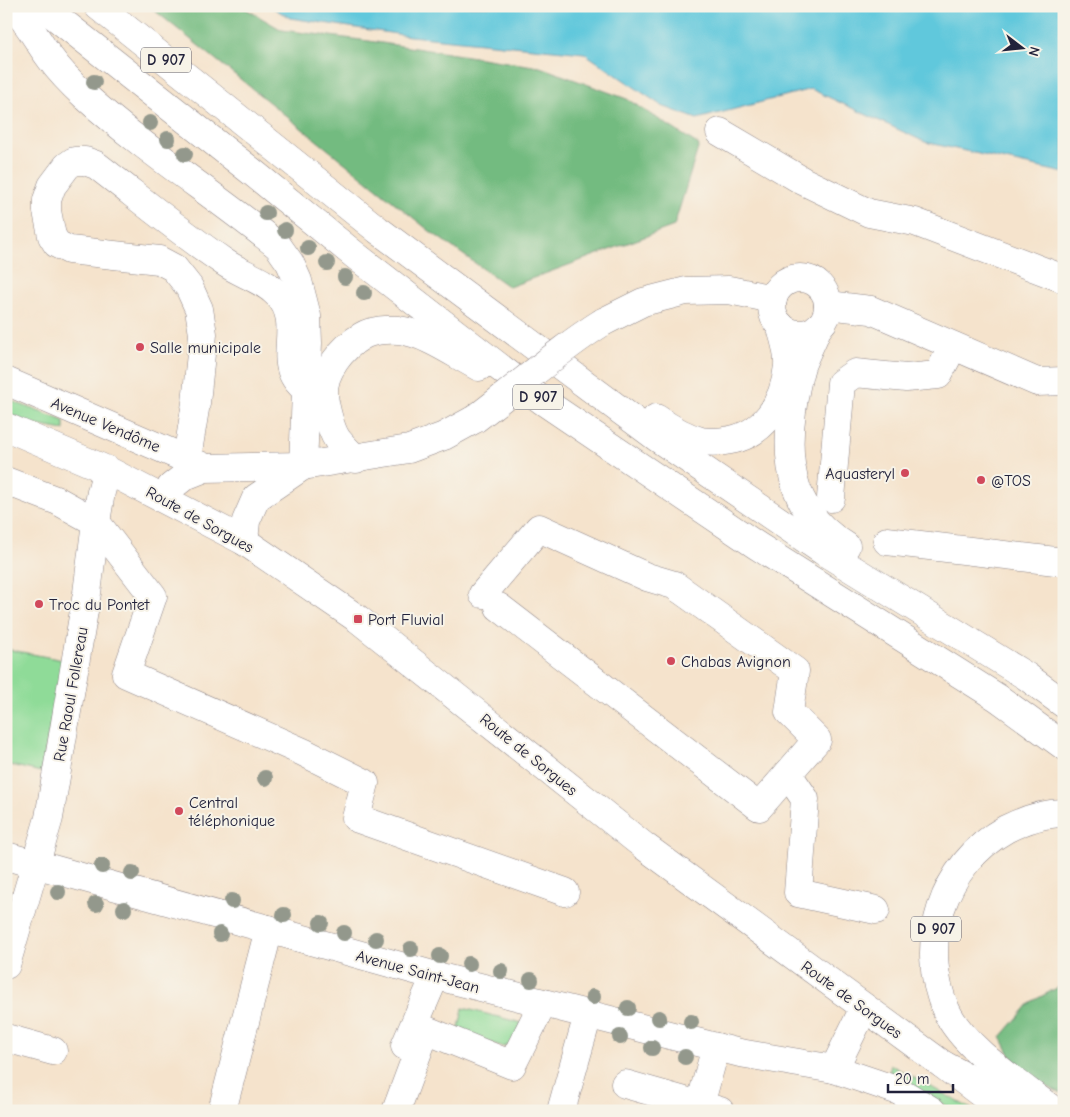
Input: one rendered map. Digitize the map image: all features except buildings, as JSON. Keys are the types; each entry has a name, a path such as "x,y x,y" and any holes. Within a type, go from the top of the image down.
{"main road":[{"path":"12,6 22,16 64,76 87,98 278,246 290,262 304,302 308,344 303,466"},
{"name":"D 907","path":"42,6 252,171 356,256 544,401 756,545 998,698 1064,746"},
{"name":"D 907","path":"98,6 378,230 659,439 823,551 1026,676 1064,704"},
{"path":"720,132 803,181 869,213 915,222 1064,279"},
{"path":"256,498 207,464 196,403 203,334 200,309 189,287 174,268 160,260 69,250 57,244 52,236 47,211 47,200 52,186 67,166 74,161 85,161 96,165 225,262 269,288 280,297 288,313 291,327 290,364 293,376 306,390"},
{"path":"378,230 497,308 670,428 702,441 734,440 748,436 763,424 778,406 784,388 788,365 786,347 780,325 773,313 773,299 777,290 784,283 804,278 813,281 821,287 826,295 823,316 802,366 794,400 790,432 790,462 796,488 807,511 819,526 835,539 1012,649 1026,676"},
{"path":"166,500 171,487 185,476 207,464 303,466 409,449 444,436 475,419 575,339 603,322 643,302 686,291 729,290 773,299"},
{"path":"780,325 789,331 799,334 809,333 823,316 872,310 1037,382 1064,381"},
{"path":"356,459 336,438 324,394 327,377 335,361 363,335 380,330 398,330 418,334 544,401"},
{"path":"831,498 841,383 855,373 906,378 938,375 953,346"},
{"name":"Avenue Vendôme","path":"6,381 207,464"},
{"name":"Route de Sorgues","path":"6,427 107,470 244,541 358,619 644,846 864,1008 942,1064 1016,1104 1035,1111"},
{"path":"244,541 246,521 256,498 303,466"},
{"name":"Rue Raoul Follereau","path":"6,965 49,818 87,593 101,492 107,470"},
{"path":"6,481 58,501 96,522 153,596 126,674 303,752 365,783 356,818 564,892"},
{"path":"540,528 647,578 674,585 795,672 789,712 817,740 788,774 759,807 491,600 540,528"},
{"path":"887,540 1064,562"},
{"path":"788,774 806,799 798,893 876,910"},
{"name":"D 907","path":"1054,1111 975,1048 956,1028 946,1011 935,972 935,941 937,919 945,895 955,877 973,853 986,842 1012,826 1035,816 1064,813"},
{"name":"Avenue Saint-Jean","path":"6,856 435,976 740,1053 834,1069 899,1091 919,1108"},
{"path":"222,1111 269,929"},
{"path":"379,1111 435,976"},
{"path":"396,1111 426,1030 512,1065 543,1003"},
{"path":"834,1069 864,1008"},
{"path":"561,1111 588,1015"},
{"path":"6,1038 53,1051"},
{"path":"625,1084 710,1108 716,1047"},
{"path":"942,1064 1004,1111"}],"green space":[{"path":"149,6 241,6 282,30 540,67 627,99 699,145 674,226 509,287 431,232"},
{"path":"6,399 64,421 64,430 36,425 6,413"},
{"path":"6,649 63,660 41,772 6,764"},
{"path":"1064,984 1064,1094 1021,1076 1001,1037 1031,1002"},
{"path":"463,1008 522,1023 514,1042 504,1047 458,1033"},
{"path":"891,1065 975,1111 955,1111 889,1073"}],"water":[{"path":"270,6 1064,6 1064,173 925,142 811,89 697,119 662,106 584,53 410,36 290,18"}],"place":[{"name":"Salle municipale","path":"140,347"},
{"name":"Aquasteryl","path":"905,473"},
{"name":"@TOS","path":"981,480"},
{"name":"Troc du Pontet","path":"39,604"},
{"name":"Port Fluvial","path":"358,619"},
{"name":"Chabas Avignon","path":"671,661"},
{"name":"Central téléphonique","path":"179,811"}]}
